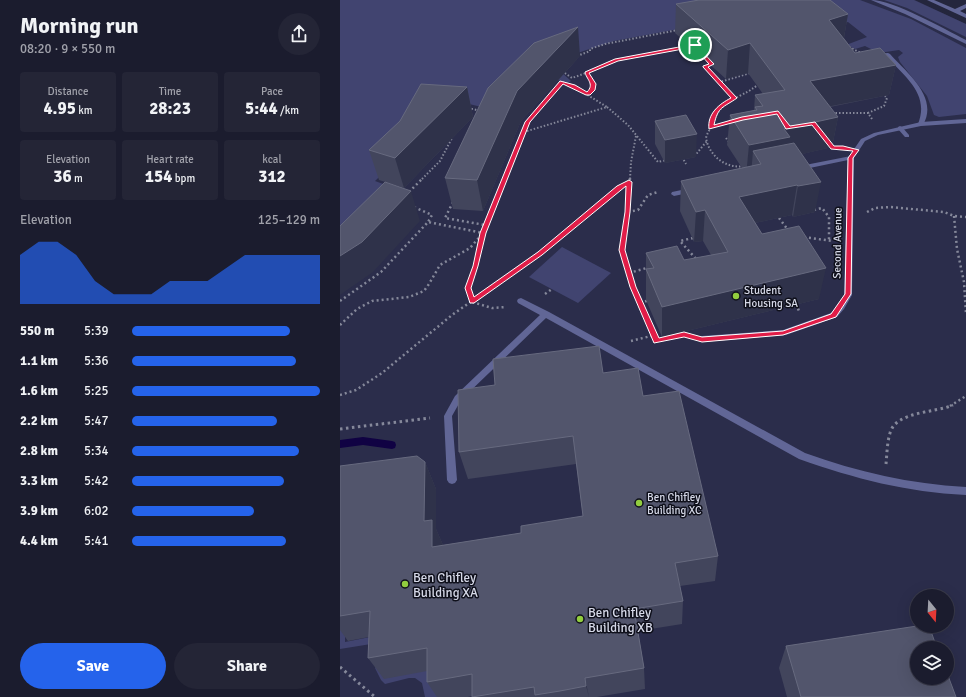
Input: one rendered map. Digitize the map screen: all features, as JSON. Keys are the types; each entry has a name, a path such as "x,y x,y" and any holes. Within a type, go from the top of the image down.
{"street":[{"path":"874,0 908,13 966,42"},
{"path":"930,0 966,16"},
{"path":"956,11 966,6"},
{"path":"873,56 888,55 920,91 924,102 925,111 921,124"},
{"path":"790,170 851,158 863,140 881,133 921,124 966,121"},
{"path":"900,128 907,136"},
{"name":"Second Avenue","path":"702,339 783,333 834,315 848,294 851,158"},
{"path":"674,194 700,189"},
{"path":"521,301 802,456 841,471 884,482 939,490 966,491"},
{"path":"452,480 448,416 458,398 546,314"}],"path":[{"path":"576,56 605,44 683,29"},
{"path":"843,44 857,51 873,56"},
{"path":"559,68 572,78 617,60 695,45"},
{"path":"707,60 712,64"},
{"path":"719,62 705,66 734,98"},
{"path":"720,82 755,71"},
{"path":"586,73 594,84 592,90 588,94"},
{"path":"556,81 573,86 614,110 658,162 670,160"},
{"path":"521,301 514,305 498,309 484,308 472,302 468,288 476,266 485,225 528,122 562,82"},
{"path":"747,165 740,167 722,163 718,160 707,141 706,136 718,108 734,98 749,92 761,83"},
{"path":"828,113 868,113 884,106 887,98 885,96"},
{"path":"464,112 466,107 484,111"},
{"path":"524,132 607,107"},
{"path":"868,113 881,133"},
{"path":"710,128 733,121"},
{"path":"406,196 440,161 453,136"},
{"path":"636,136 629,182 628,212 622,250 629,273 657,341 684,334 702,339"},
{"path":"729,143 726,138 733,136"},
{"path":"691,154 697,153 707,141"},
{"path":"676,159 687,156"},
{"path":"682,158 686,164"},
{"path":"340,394 356,390 382,373 452,315 540,254 619,188 629,182"},
{"path":"628,212 638,210 643,200 651,194 672,188 674,194"},
{"path":"454,200 445,218 485,225"},
{"path":"340,302 381,272 428,222 432,215 407,204"},
{"path":"849,221 875,208 890,207 944,212 954,216 966,217"},
{"path":"814,210 822,208 829,217 830,240"},
{"path":"954,216 957,249 964,282 966,314"},
{"path":"779,218 788,231"},
{"path":"428,222 483,233"},
{"path":"340,325 361,306 368,302 377,299 408,298 420,293 427,288 432,281 439,266 447,260 471,248 483,233"},
{"path":"799,237 849,243"},
{"path":"693,238 680,241 684,248 691,252 697,262"},
{"path":"629,273 654,266"},
{"path":"640,302 647,301"},
{"path":"884,482 890,430 894,424 917,414 943,409 955,404 966,396"},
{"path":"340,429 448,416"},
{"path":"340,667 375,697"}],"shaded area":[{"path":"340,0 915,0 966,24 966,697 340,697"},
{"path":"340,0 860,0 911,19 966,48 966,114 939,117 934,115 927,96 900,62 898,57 903,53 899,50 879,53 865,46 855,49 846,45 867,37 848,22 793,37 753,15 614,41 550,62 571,81 568,83 530,73 494,110 465,103 407,150 375,181 405,192 340,236"},
{"path":"884,0 914,0 966,24 966,37 907,8"},
{"path":"562,247 611,273 578,303 529,277"},
{"path":"345,606 345,642 385,634 439,669 440,697 425,697 422,683 415,678 385,684 381,680 375,668 379,659 371,644 340,649 340,607"}],"building":[{"path":"699,0 830,0 848,14 829,20 855,53 880,48 896,65 810,81 838,117 784,129 790,137 749,145 730,115 757,110 755,107 763,106 755,95 785,90 750,43 728,50 676,4"},
{"path":"578,27 517,91 477,180 445,178 488,88 534,43"},
{"path":"421,84 467,87 395,158 369,150 400,121"},
{"path":"686,115 697,134 665,140 655,121"},
{"path":"794,143 821,182 797,185 739,197 762,234 799,226 826,268 662,307 646,269 654,268 646,253 677,246 684,260 728,252 705,210 696,212 681,181 761,164 753,151"},
{"path":"385,182 411,191 362,242 340,256 340,226"},
{"path":"599,346 603,373 638,368 643,396 679,391 718,556 675,563 683,601 634,609 644,668 585,678 586,686 560,691 535,695 534,687 472,697 472,674 427,682 427,648 368,658 370,611 340,616 340,466 417,456 425,462 424,521 432,520 432,547 521,533 521,526 583,516 573,436 459,452 458,390 495,385 493,359"},
{"path":"910,627 910,633 932,633 934,641 910,641 910,685 952,685 956,697 801,697 786,646"}],"waterway":[{"path":"340,444 363,441 392,445"}],"place":[{"name":"Student Housing SA","path":"736,296"},
{"name":"Ben Chifley Building XC","path":"639,503"},
{"name":"Ben Chifley Building XA","path":"405,584"},
{"name":"Ben Chifley Building XB","path":"580,619"}],"route":[{"path":"695,45 712,64 705,66 734,98 718,108 712,119 710,128 742,118 778,113 788,128 814,123 833,148 843,147 856,150 851,158 849,194 848,294 841,307 834,315 783,333 702,339 684,334 657,341 633,287 622,250 628,212 629,182 619,188 540,254 472,302 468,288 476,266 485,225 504,178 528,122 562,82 588,94 591,92 594,84 586,73 617,60 695,45"}]}
